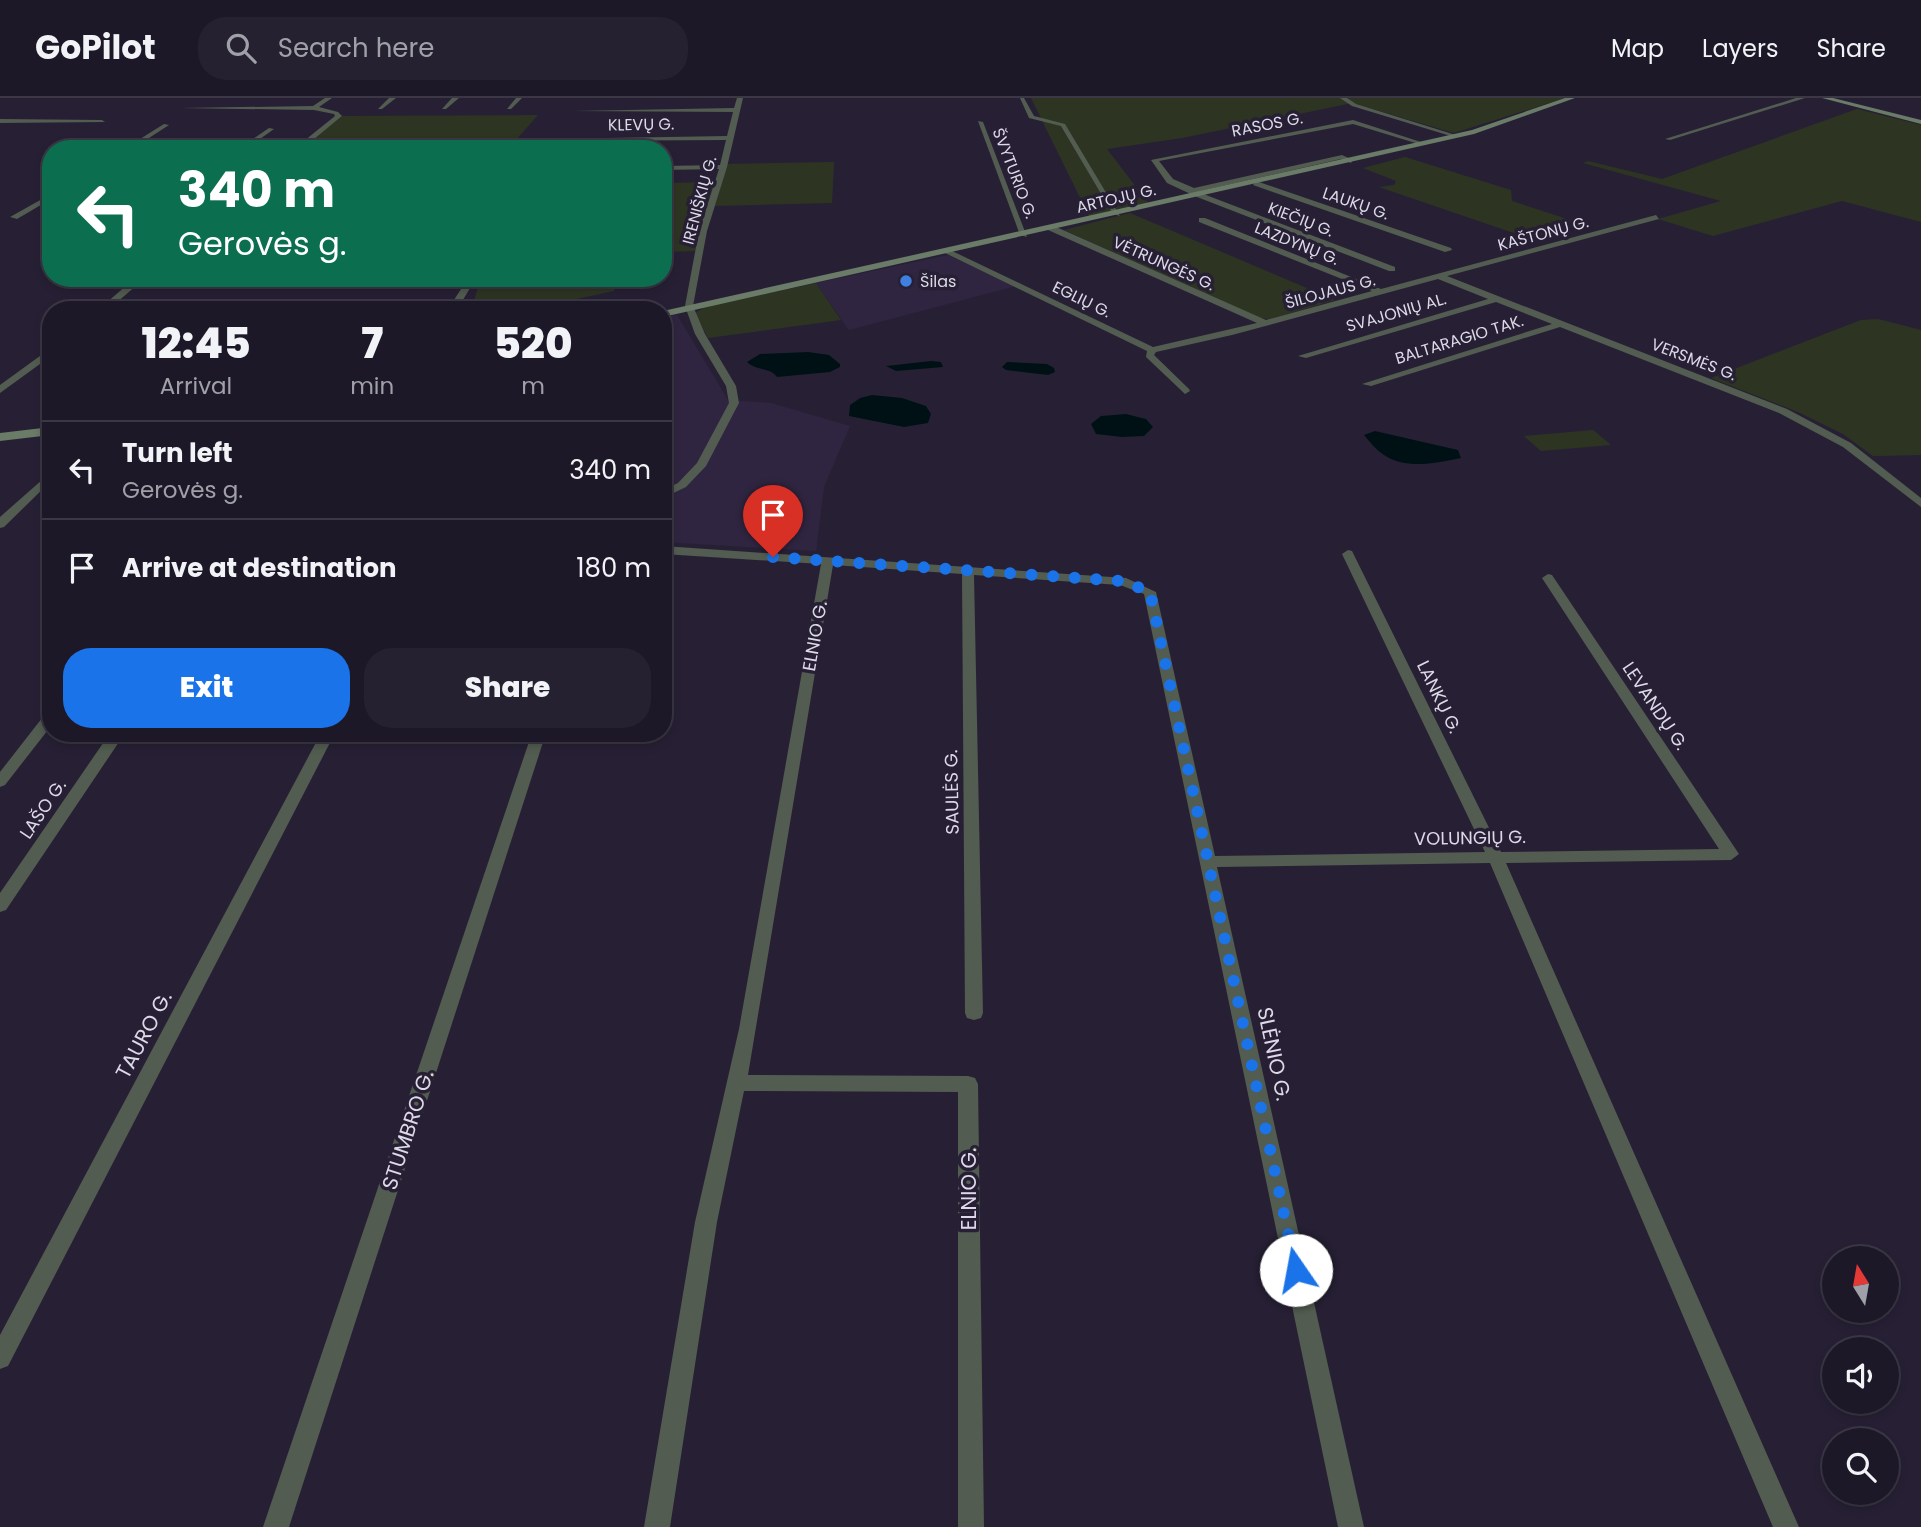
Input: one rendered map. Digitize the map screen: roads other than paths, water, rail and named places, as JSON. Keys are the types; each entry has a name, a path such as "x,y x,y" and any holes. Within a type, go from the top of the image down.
{"main road":[{"name":"ARTOJŲ G.","path":"672,312 1424,144 1497,126 1569,98"},
{"path":"1825,98 1921,122"},
{"path":"0,437 42,432"}],"street":[{"path":"199,98 184,108 314,108 339,116 308,140"},
{"path":"234,109 251,98"},
{"path":"314,108 329,98"},
{"path":"380,108 393,98"},
{"path":"444,108 456,98"},
{"path":"509,108 519,98"},
{"name":"IRENIŠKIŲ G.","path":"689,309 704,231 740,98"},
{"path":"1343,98 1354,105 1457,136"},
{"path":"1668,139 1802,98"},
{"path":"1022,99 1031,117 1063,125 1116,214"},
{"path":"577,111 737,110"},
{"path":"0,121 102,122"},
{"name":"ŠVYTURIO G.","path":"979,122 1024,234"},
{"name":"RASOS G.","path":"1154,160 1353,122 1424,144"},
{"path":"142,140 166,125"},
{"path":"254,140 271,129"},
{"name":"KLEVŲ G.","path":"552,139 730,138"},
{"path":"1199,193 1342,158 1352,160"},
{"name":"KIEČIŲ G.","path":"1154,160 1170,181 1392,269"},
{"path":"672,168 723,167"},
{"name":"LAUKŲ G.","path":"1256,183 1448,250"},
{"path":"14,217 42,201"},
{"name":"KAŠTONŲ G.","path":"1438,276 1656,217"},
{"name":"LAZDYNŲ G.","path":"1202,220 1381,292"},
{"name":"VĖTRUNGĖS G.","path":"1051,228 1265,323"},
{"name":"EGLIŲ G.","path":"947,252 1152,350 1149,355 1185,391"},
{"name":"ŠILOJAUS G.","path":"1152,350 1229,333 1438,276"},
{"name":"VERSMĖS G.","path":"1438,276 1740,393 1825,431 1921,504"},
{"path":"113,301 130,287"},
{"name":"SVAJONIŲ AL.","path":"1303,356 1497,299"},
{"path":"672,490 682,485 702,464 734,404 731,386 700,334 689,309"},
{"name":"BALTARAGIO TAK.","path":"1367,384 1561,324"},
{"path":"0,390 42,358"},
{"path":"0,524 42,484"},
{"path":"1904,490 1921,490"},
{"path":"672,551 968,570"},
{"name":"LANKŲ G.","path":"1348,554 1495,856 1786,1527"},
{"name":"ELNIO G.","path":"657,1527 706,1222 751,1016 828,561"},
{"name":"SLĖNIO G.","path":"968,570 1122,581 1150,592 1350,1527"},
{"name":"SAULĖS G.","path":"968,570 974,1013"},
{"name":"LEVANDŲ G.","path":"1548,578 1731,854"},
{"path":"0,782 42,728"},
{"name":"LAŠO G.","path":"0,906 112,742"},
{"name":"TAURO G.","path":"0,1358 323,742"},
{"name":"STUMBRO G.","path":"276,1527 536,742"},
{"name":"VOLUNGIŲ G.","path":"1209,862 1731,854"},
{"name":"ELNIO G.","path":"736,1083 968,1084 971,1527"}],"place":[{"name":"Šilas","path":"906,281"}]}
